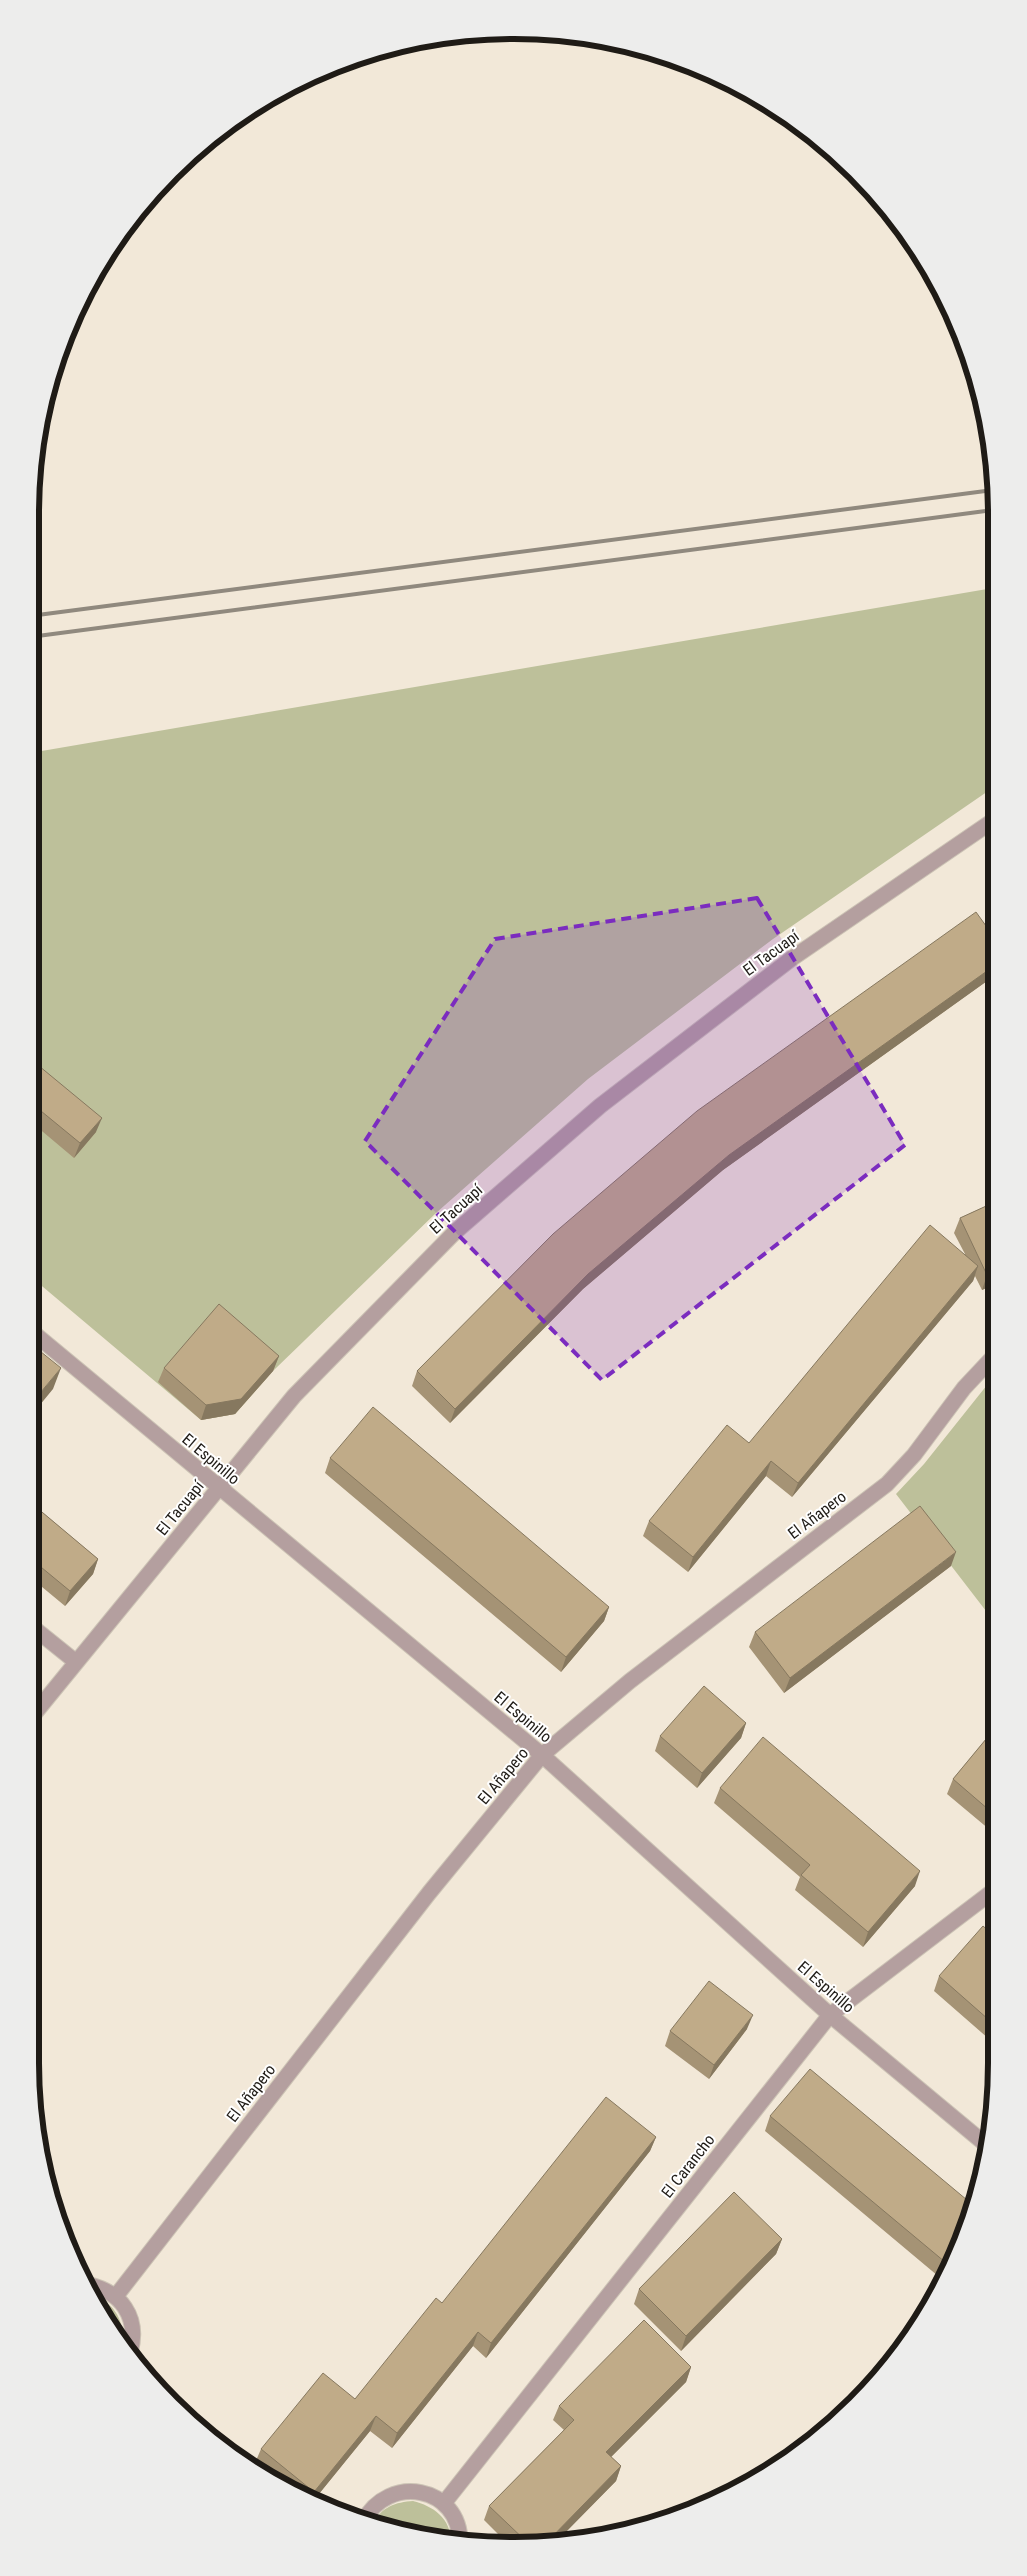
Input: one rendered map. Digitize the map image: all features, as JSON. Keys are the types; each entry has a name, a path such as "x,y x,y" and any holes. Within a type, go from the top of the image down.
{"street":[{"name":"El Tacuapí","path":"39,1708 294,1396 455,1232 600,1106 791,959 988,824"},
{"name":"El Espinillo","path":"39,1338 542,1755 830,2015 981,2141"},
{"name":"El Añapero","path":"116,2296 429,1893 542,1755 630,1680 887,1484 914,1455 964,1388 988,1362"},
{"path":"39,1632 76,1662"},
{"name":"El Carancho","path":"444,2503 830,2015 988,1894"},
{"path":"95,2286 101,2287 116,2296 127,2311 132,2326 132,2345"},
{"path":"368,2514 372,2507 385,2498 399,2492 415,2491 430,2495 444,2503 455,2517 460,2534"}],"highlighted area":[{"path":"757,898 905,1145 602,1380 365,1141 495,939"}],"green space":[{"path":"988,589 988,791 773,939 588,1079 436,1213 273,1371 235,1414 201,1420 39,1284 39,751"},
{"path":"988,1384 988,1614 896,1494 924,1464"},
{"path":"102,2300 116,2313 123,2331"},
{"path":"413,2501 434,2510 440,2514 448,2526 450,2533 421,2528 377,2517 390,2506"}],"building":[{"path":"976,912 988,929 988,970 729,1155 588,1274 455,1409 417,1371 553,1234 697,1111"},
{"path":"39,1066 102,1118 80,1143 39,1109"},
{"path":"988,1205 987,1275 960,1218"},
{"path":"930,1225 978,1266 798,1483 771,1461 693,1557 649,1521 727,1425 749,1443"},
{"path":"219,1304 279,1356 241,1399 206,1405 164,1368"},
{"path":"39,1350 61,1368 39,1394"},
{"path":"373,1407 609,1607 566,1657 330,1458"},
{"path":"920,1506 956,1552 790,1678 755,1632"},
{"path":"39,1510 98,1559 70,1591 39,1565"},
{"path":"704,1686 746,1723 702,1773 660,1736"},
{"path":"763,1737 920,1871 868,1932 801,1875 810,1865 720,1788"},
{"path":"988,1737 988,1809 953,1779"},
{"path":"983,1926 988,1930 988,2019 939,1976"},
{"path":"709,1981 753,2015 714,2065 670,2031"},
{"path":"810,2069 967,2200 944,2261 770,2116"},
{"path":"606,2097 656,2137 491,2343 478,2332 397,2433 376,2416 314,2492 261,2449 323,2373 355,2399 436,2298 442,2303"},
{"path":"734,2192 782,2239 686,2336 639,2289"},
{"path":"644,2320 691,2367 606,2452 621,2466 554,2535 521,2537 489,2506 574,2420 559,2406"}],"railway":[{"path":"39,615 987,491"},
{"path":"39,636 988,511"}]}
